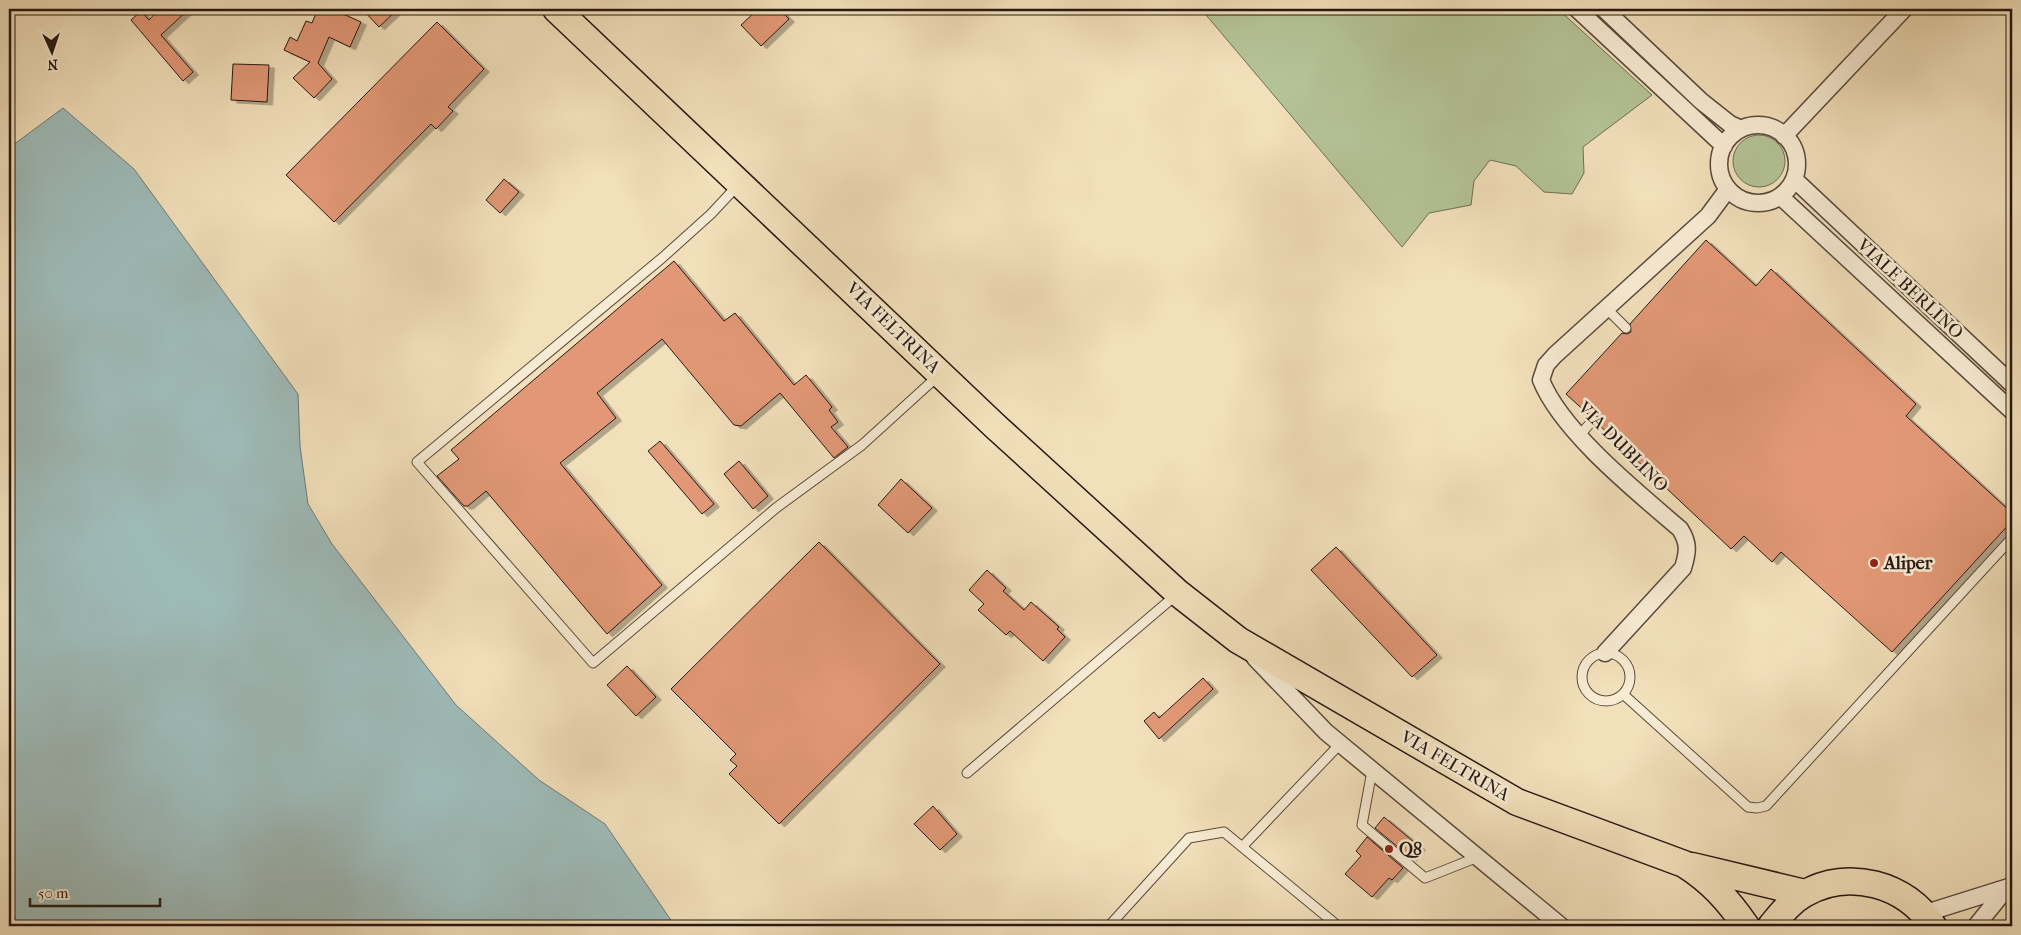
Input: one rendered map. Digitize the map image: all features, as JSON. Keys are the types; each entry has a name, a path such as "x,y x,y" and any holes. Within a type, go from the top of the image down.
{"main road":[{"name":"VIA FELTRINA","path":"556,9 941,374 1178,593 1238,640 1517,802 1684,864 1715,870 1805,894"},
{"name":"VIA FELTRINA","path":"1684,864 1705,877 1729,902 1746,926"},
{"path":"1771,926 1785,908 1805,894 1836,882 1869,882 1900,893 1930,920"}],"street":[{"path":"1577,9 1724,146"},
{"path":"1604,9 1701,101 1730,124 1741,129 1763,126 1784,136 1796,156 1794,179 1780,196 1765,202 1748,202 1728,189 1719,168 1724,146 1741,129"},
{"path":"1784,136 1904,9"},
{"name":"VIALE BERLINO","path":"1794,179 2012,384"},
{"name":"VIA DUBLINO","path":"1605,653 1683,568 1688,553 1686,539 1680,529 1579,436 1547,396 1541,380 1546,365 1708,216 1728,189"},
{"name":"VIALE BERLINO","path":"1780,196 2012,411"},
{"name":"VIA FELTRINA","path":"1238,640 1326,732 1561,926"},
{"path":"1930,920 2009,887"},
{"path":"1976,926 2009,887"}],"lane":[{"path":"740,183 711,214 662,258 417,462 593,663 776,508 862,445 941,374"},
{"path":"1606,309 1626,328"},
{"path":"1579,436 1593,420"},
{"path":"1623,694 1748,807 1766,806 2012,538"},
{"path":"967,773 1178,593"},
{"path":"1605,653 1618,656 1627,665 1630,680 1623,694 1609,701 1602,700 1588,693 1582,679 1586,664 1597,654 1605,653"},
{"path":"1242,847 1340,744"},
{"path":"1372,771 1362,825 1425,878 1478,857"},
{"path":"1109,926 1189,838 1224,832 1338,926"}],"green space":[{"path":"1201,9 1558,9 1652,95 1583,147 1584,173 1572,194 1544,192 1516,166 1490,160 1474,181 1471,205 1429,213 1402,247"},
{"path":"1759,135 1773,139 1781,147 1785,161 1781,175 1773,183 1759,187 1745,183 1737,175 1733,161 1737,147 1745,139"}],"water":[{"path":"63,108 134,169 298,394 300,446 308,504 332,544 456,705 539,780 605,824 675,926 9,926 9,148"}],"building":[{"path":"159,9 189,9 161,35 193,72 183,81 131,20 141,11 149,20"},
{"path":"318,9 332,9 361,22 350,47 329,37 318,63 332,79 314,98 293,78 310,62 284,50 290,37 297,41 306,21 312,23"},
{"path":"362,9 398,9 379,27"},
{"path":"758,9 779,9 789,19 761,46 741,25"},
{"path":"437,22 484,69 448,107 453,111 436,129 431,124 334,222 286,175"},
{"path":"233,64 269,65 267,102 231,100"},
{"path":"504,179 519,192 500,213 486,200"},
{"path":"1706,240 1756,286 1771,269 1916,404 1906,416 2012,513 2012,521 1892,652 1781,552 1772,562 1744,536 1731,549 1598,424 1597,416 1589,415 1566,394 1622,333 1627,334 1631,332 1630,324"},
{"path":"674,261 724,321 735,313 794,385 806,375 832,407 829,410 838,422 831,427 848,447 834,458 780,393 741,426 734,425 662,339 597,393 616,418 560,463 662,585 607,634 486,491 468,506 464,506 437,476 459,459 451,450"},
{"path":"660,441 714,504 702,514 648,451"},
{"path":"739,461 768,496 753,509 724,474"},
{"path":"901,479 932,508 908,533 878,505"},
{"path":"819,542 940,664 779,824 729,774 737,766 730,760 736,754 671,689"},
{"path":"1336,547 1437,655 1412,677 1311,570"},
{"path":"987,570 1006,588 1003,591 1024,610 1031,602 1059,627 1057,629 1065,637 1043,661 1010,631 1006,635 978,610 984,604 969,590"},
{"path":"627,666 656,697 636,716 607,685"},
{"path":"1203,678 1213,689 1159,739 1144,721 1154,712 1159,718"},
{"path":"933,806 957,834 940,850 914,824"},
{"path":"1384,817 1420,847 1411,858 1375,828"},
{"path":"1367,837 1403,868 1392,880 1389,878 1372,897 1345,874 1361,856 1356,851"}],"place":[{"name":"Aliper","path":"1874,563"},
{"name":"Q8","path":"1389,849"}]}
